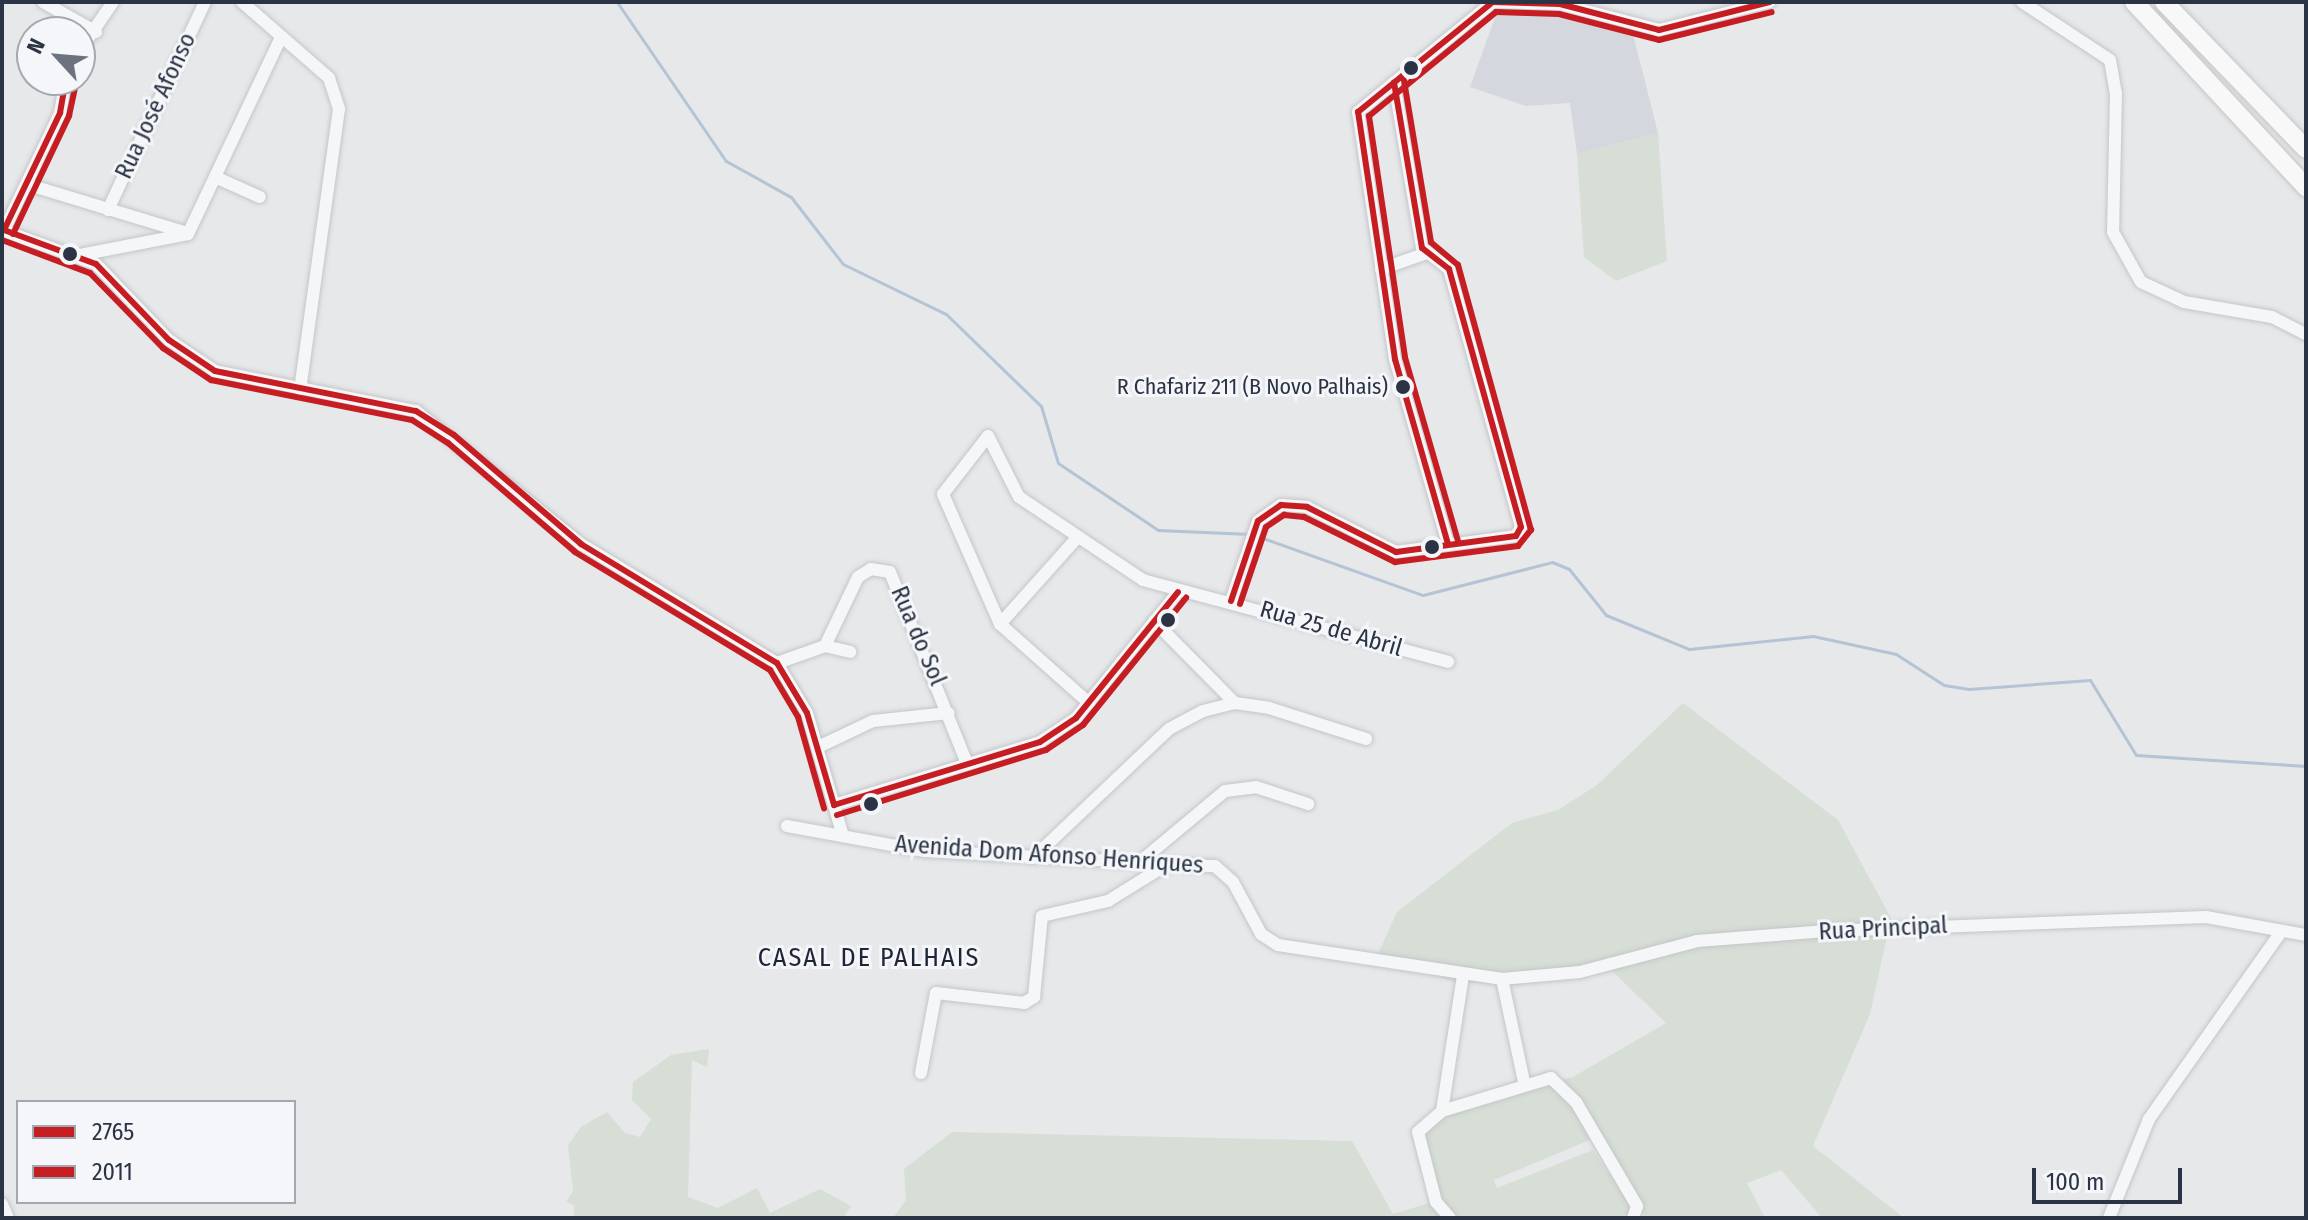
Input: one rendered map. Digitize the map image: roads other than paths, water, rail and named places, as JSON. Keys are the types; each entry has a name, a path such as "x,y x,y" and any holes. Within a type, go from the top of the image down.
{"highway":[{"path":"2134,2 2217,99 2306,187"},
{"path":"2164,2 2306,149"}],"street":[{"path":"43,2 68,16"},
{"path":"96,32 113,2"},
{"name":"Rua José Afonso","path":"108,210 205,2"},
{"path":"242,2 329,78 340,122 300,389"},
{"path":"1448,544 1395,359 1357,119 1394,82 1493,2 1560,4 1659,30 1770,2"},
{"path":"2022,2 2110,60 2116,93 2113,232 2141,282 2184,302 2272,317 2306,334"},
{"path":"188,234 281,37"},
{"path":"1231,601 1253,535 1269,510 1294,505 1396,552 1516,536 1521,527 1449,269 1427,253 1394,82"},
{"path":"63,96 60,113 3,230 80,255 183,352 215,371 416,411 581,544 777,663 818,747 843,836"},
{"path":"215,177 260,197"},
{"path":"26,184 188,234"},
{"path":"80,255 188,234"},
{"path":"1381,269 1427,253"},
{"name":"Rua 25 de Abril","path":"1000,624 942,489 993,437 1010,487 1115,566 1178,592 1231,601 1448,662"},
{"path":"1076,539 1000,624 1089,703"},
{"name":"Rua do Sol","path":"825,646 858,577 871,569 890,572 967,764"},
{"path":"834,805 1040,742 1089,703 1178,592"},
{"path":"1154,621 1235,703"},
{"path":"777,663 825,646 850,652"},
{"path":"1203,711 1219,685"},
{"path":"1033,858 1169,729 1203,711 1235,703 1366,739"},
{"path":"818,747 873,721 949,713"},
{"path":"1139,881 1141,861 1225,791 1256,787 1308,804"},
{"name":"Avenida Dom Afonso Henriques","path":"787,826 925,851 1215,866 1233,882 1261,934 1278,945 1463,976"},
{"path":"921,1073 936,993 1024,1003 1034,997 1042,916 1108,901 1166,865"},
{"name":"Rua Principal","path":"1463,976 1502,979 1580,972 1697,941 1827,931 2206,917 2306,935"},
{"path":"2109,1218 2149,1119 2281,932"},
{"path":"1442,1111 1463,976"},
{"path":"1502,979 1524,1082"},
{"path":"1450,1218 1436,1202 1418,1132 1442,1111 1524,1082 1551,1078 1564,1088 1635,1216"},
{"path":"2,1204 8,1218"}],"waterway":[{"path":"617,2 726,161 791,197 843,264 946,314 1041,406 1058,463 1158,530 1250,534"},
{"path":"1257,536 1423,595 1552,562 1569,569 1606,615 1689,649 1813,636 1896,654 1944,685 1969,689 2090,680 2136,755 2306,766"}],"place":[{"name":"R Chafariz 211 (B Novo Palhais)","path":"1403,387"}],"district":[{"name":"CASAL DE PALHAIS","path":"869,958"}]}
